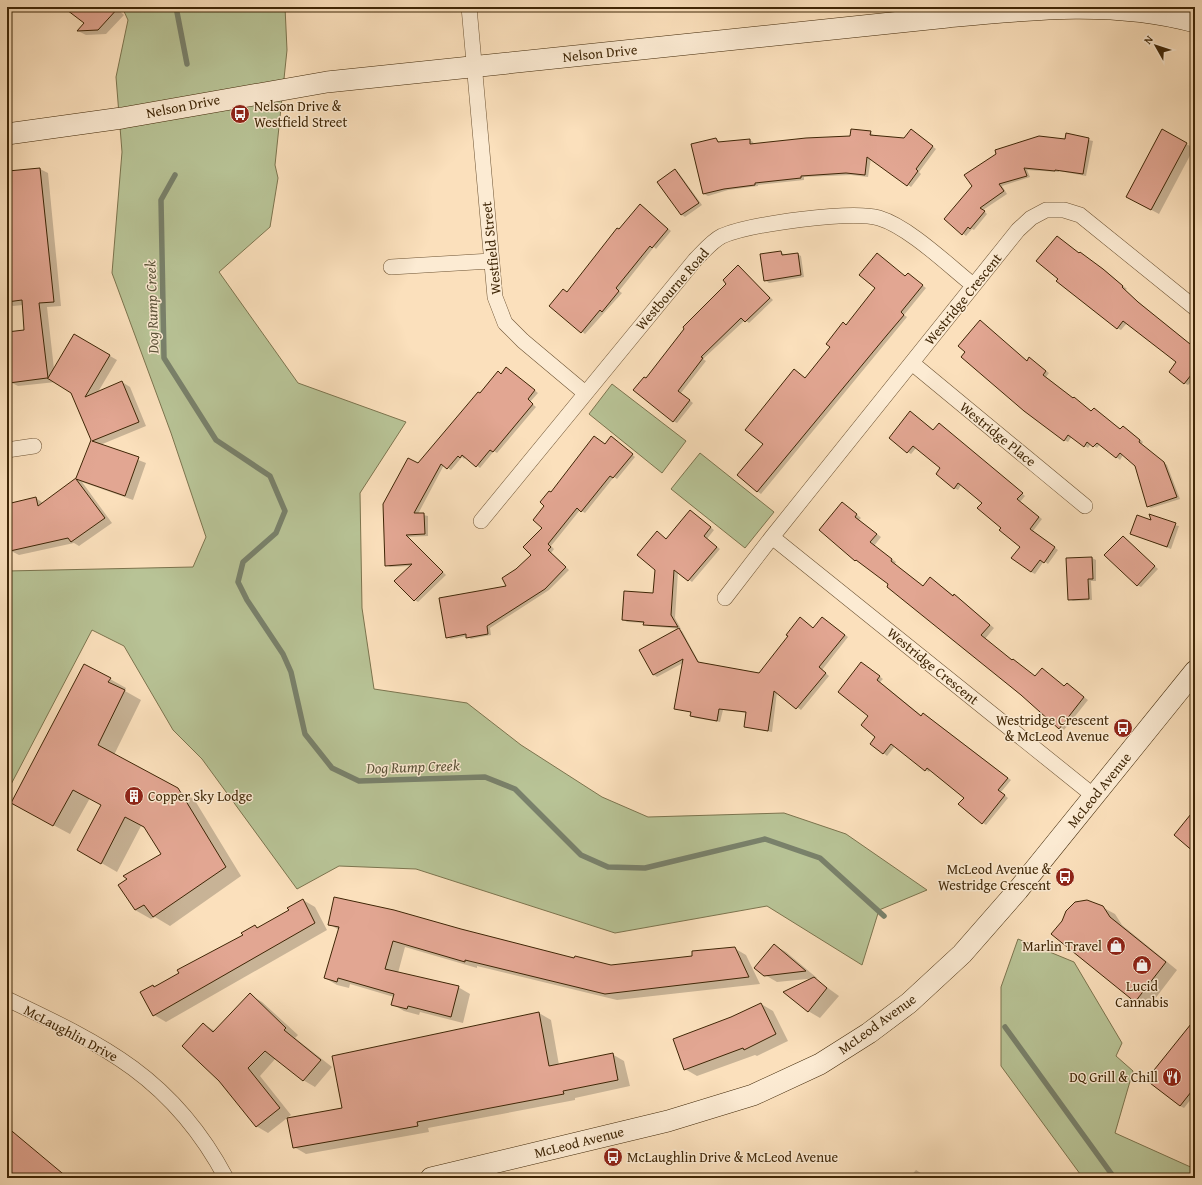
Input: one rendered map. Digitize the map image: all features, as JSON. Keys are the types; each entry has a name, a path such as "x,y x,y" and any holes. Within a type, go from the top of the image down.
{"street":[{"name":"Westfield Street","path":"469,7 495,297 505,323 523,341 585,393"},
{"name":"Nelson Drive","path":"7,134 122,118 320,83 947,12 1072,8 1113,9 1171,12 1195,22"},
{"name":"Westridge Crescent","path":"725,598 772,537 1018,230 1031,218 1046,210 1064,210 1080,215 1195,308"},
{"name":"Westbourne Road","path":"481,521 695,260 720,237 735,231 840,216 879,218 908,234 973,286"},
{"path":"391,267 491,261"},
{"name":"Westridge Place","path":"912,363 1085,506"},
{"path":"7,450 34,446"},
{"name":"Westridge Crescent","path":"772,537 1094,796"},
{"name":"McLeod Avenue","path":"431,1178 668,1121 753,1095 820,1064 869,1033 909,1003 962,954 1018,890 1195,671"},
{"name":"McLaughlin Drive","path":"7,999 99,1044 145,1076 164,1093 186,1118 205,1143 226,1178"}],"green space":[{"path":"122,7 285,7 287,50 275,165 278,178 270,227 219,272 298,383 406,422 360,493 362,608 374,689 467,703 521,745 602,797 648,817 784,813 846,834 927,890 879,910 862,965 767,906 615,933 416,869 339,866 297,889 202,759 173,730 124,646 92,630 7,792 7,571 193,567 206,537 171,433 112,273 122,152 116,77 128,20"},
{"path":"612,384 686,441 662,473 589,414"},
{"path":"700,453 774,512 745,548 671,489"},
{"path":"1018,939 1074,962 1122,1043 1116,1056 1133,1071 1115,1133 1195,1169 1195,1178 1083,1178 1001,1066 1001,987"}],"building":[{"path":"63,7 119,7 98,30 77,31 84,23"},
{"path":"851,129 871,131 870,135 904,138 911,129 933,146 916,169 918,171 907,186 867,157 865,175 846,173 801,176 801,178 755,183 755,185 724,189 703,194 691,144 716,138 718,142 750,139 750,144 806,138 850,136"},
{"path":"1162,129 1187,143 1151,210 1126,197"},
{"path":"1066,133 1089,138 1083,174 1024,168 1027,176 999,184 1004,191 980,208 985,211 970,229 968,227 962,235 944,219 972,186 964,175 996,154 995,150 1039,136 1065,139"},
{"path":"40,168 54,302 39,303 48,378 74,334 110,355 85,397 122,381 139,422 92,441 139,457 125,496 76,479 105,518 71,542 68,538 10,551 7,538 7,504 36,497 38,506 76,478 91,440 71,393 47,378 9,383 7,332 24,330 22,300 7,302 8,171"},
{"path":"675,169 699,203 681,215 657,182"},
{"path":"640,204 668,229 652,248 650,246 616,288 619,291 602,312 600,310 581,333 549,306 563,289 567,292 617,228 619,229"},
{"path":"1057,236 1103,269 1123,286 1122,287 1138,302 1195,348 1195,370 1184,384 1169,372 1176,362 1123,321 1117,329 1056,281 1058,279 1036,261"},
{"path":"781,251 782,255 798,253 801,275 764,281 760,254"},
{"path":"877,253 905,276 908,273 923,285 901,312 904,315 757,492 737,475 763,444 745,430 794,369 805,378 830,347 826,344 843,322 846,325 875,288 859,275"},
{"path":"738,265 770,298 745,322 741,318 701,357 703,358 678,391 690,400 673,422 633,390 644,377 646,378 684,329 683,327 726,284 723,280"},
{"path":"980,320 1027,361 1029,357 1046,371 1043,375 1073,398 1074,397 1091,411 1094,408 1120,429 1123,426 1140,440 1139,442 1164,462 1177,497 1147,507 1135,466 1120,453 1116,458 1097,443 1093,447 1087,442 1084,447 1068,435 1064,441 1024,411 961,357 965,352 958,346"},
{"path":"506,367 535,390 528,399 533,404 493,452 490,450 476,467 462,455 460,458 458,456 447,469 441,464 414,513 424,513 425,534 406,535 443,572 414,601 394,581 412,564 385,566 383,504 408,458 418,463 478,392 480,393 498,371 501,374"},
{"path":"910,411 933,430 939,423 1023,493 1017,499 1039,517 1030,529 1055,547 1044,563 1040,560 1031,572 1011,558 1020,547 999,530 1001,528 977,508 982,503 958,483 954,489 936,474 940,468 913,446 907,453 889,438"},
{"path":"594,436 605,444 611,436 633,454 613,478 610,476 581,512 577,508 548,544 551,547 548,550 566,567 545,589 487,626 488,634 466,638 466,634 446,638 439,598 506,586 502,578 516,569 531,555 523,547 542,528 533,520 544,506 540,502 549,491 551,492"},
{"path":"842,502 857,514 855,517 877,534 870,542 892,559 891,561 923,586 930,577 953,596 954,594 990,625 981,635 1012,660 1013,659 1035,676 1042,668 1064,686 1067,683 1084,697 1059,729 1021,695 887,587 888,584 856,560 855,561 819,530"},
{"path":"690,510 711,527 704,536 717,547 688,581 674,570 671,615 678,627 643,625 644,622 622,620 624,591 653,593 655,570 637,555 657,531 666,539"},
{"path":"1149,514 1176,523 1167,547 1130,534 1137,515 1151,520"},
{"path":"1123,536 1155,566 1137,586 1104,555"},
{"path":"1092,557 1093,579 1088,579 1089,599 1068,600 1066,558"},
{"path":"800,617 813,628 822,617 845,635 819,667 826,673 796,709 774,691 768,731 744,727 746,712 719,709 717,721 690,716 691,712 674,709 683,659 653,675 639,650 679,628 698,662 759,673 788,636 786,635"},
{"path":"861,662 880,676 877,680 921,716 923,713 1008,778 998,790 1005,795 982,824 958,804 964,798 927,768 925,771 891,744 883,754 870,744 875,737 861,725 868,716 838,692"},
{"name":"Copper Sky Lodge","path":"84,664 111,678 108,682 125,690 98,745 178,788 226,867 153,917 144,905 135,910 118,885 127,879 123,876 161,854 144,827 125,817 101,864 77,850 101,805 73,790 53,826 11,803"},
{"path":"1195,809 1195,853 1174,835"},
{"path":"334,897 394,910 574,958 575,956 611,965 692,956 692,951 735,947 749,977 605,994 465,960 465,962 393,941 385,969 459,986 451,1017 408,1006 407,1009 391,1005 394,994 338,978 337,982 324,978 339,927 328,925"},
{"path":"303,899 315,923 153,1016 140,992 153,985 154,987 179,973 177,970 243,935 241,933 255,925 257,928 289,910 287,908"},
{"path":"1087,900 1103,906 1110,917 1166,962 1135,1002 1051,934 1062,921 1066,911 1075,902"},
{"path":"774,944 806,971 764,976 754,968"},
{"path":"814,977 827,988 808,1012 783,992"},
{"path":"250,993 286,1028 284,1030 321,1060 303,1081 265,1051 248,1068 280,1108 256,1127 219,1081 182,1046 203,1023 213,1032"},
{"path":"761,1003 776,1034 744,1050 743,1048 684,1070 673,1039 731,1017"},
{"path":"539,1012 549,1066 613,1053 618,1080 563,1091 564,1094 417,1122 418,1126 293,1148 287,1118 342,1108 332,1056"},
{"path":"1195,1019 1195,1087 1180,1106 1146,1080"},
{"path":"7,1127 68,1178 7,1178"}],"waterway":[{"path":"176,7 187,64"},
{"name":"Dog Rump Creek","path":"175,175 161,200 164,358 216,440 270,476 285,511 276,533 243,562 238,582 247,600 283,654 291,672 305,734 332,768 359,781 485,777 515,789 581,855 608,867 645,868 765,839 820,858 884,916"},
{"name":"Dog Rump Creek","path":"1005,1027 1113,1176 1117,1178"}],"place":[{"name":"Nelson Drive & Westfield Street","path":"240,114"},
{"name":"Westridge Crescent & McLeod Avenue","path":"1123,728"},
{"name":"Copper Sky Lodge","path":"134,796"},
{"name":"McLeod Avenue & Westridge Crescent","path":"1065,877"},
{"name":"Marlin Travel","path":"1116,946"},
{"name":"Lucid Cannabis","path":"1142,965"},
{"name":"DQ Grill & Chill","path":"1172,1077"},
{"name":"McLaughlin Drive & McLeod Avenue","path":"613,1157"}]}
